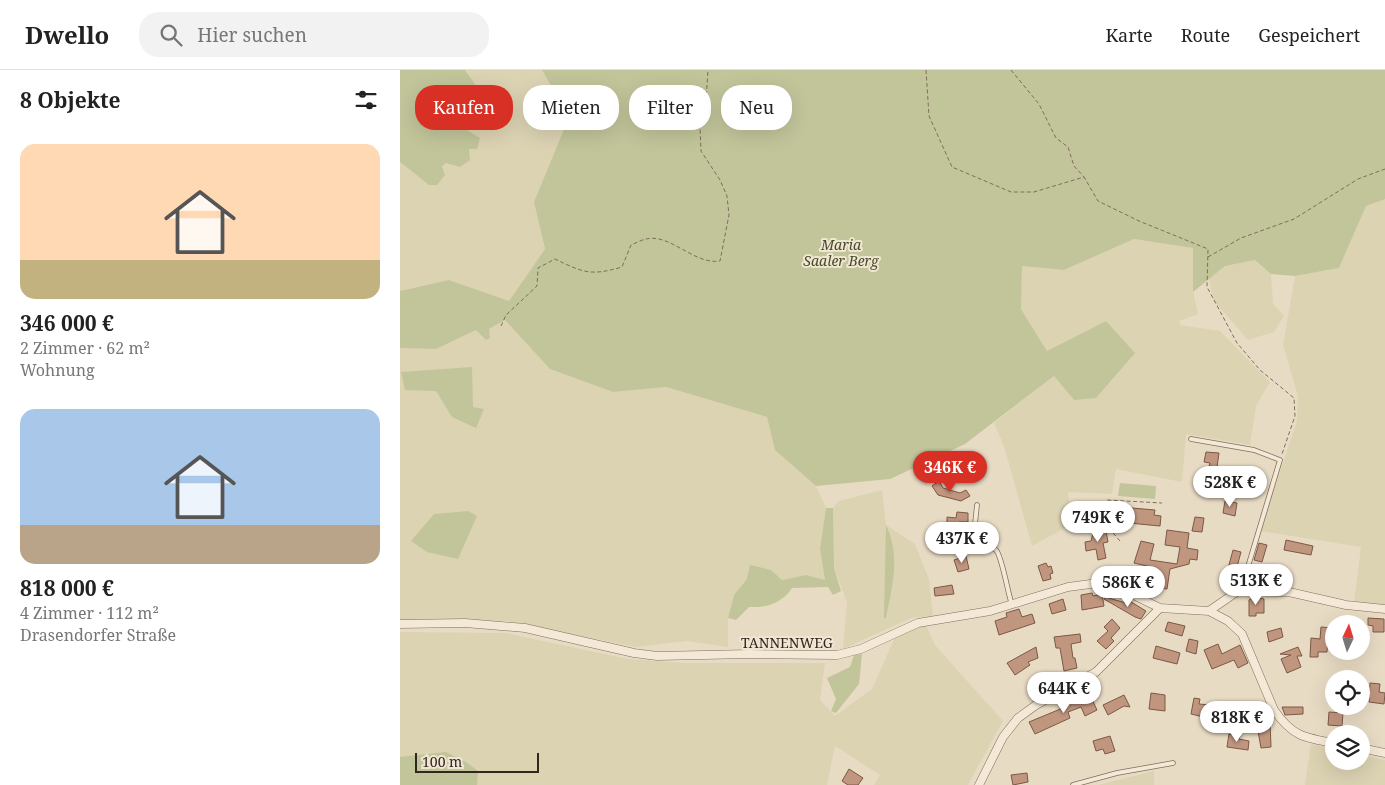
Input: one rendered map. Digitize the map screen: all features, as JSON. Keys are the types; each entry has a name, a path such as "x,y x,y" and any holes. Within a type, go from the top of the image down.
{"street":[{"name":"TANNENWEG","path":"400,624 465,623 525,628 634,653 657,656 837,655 862,649 918,623 968,615 1012,605 1068,587 1098,583 1112,585 1160,608"},
{"path":"1209,611 1238,591 1288,592 1346,605 1385,609"},
{"path":"979,785 1003,737 1018,718 1036,705 1096,672 1160,608 1209,611 1228,621 1242,634 1274,710 1287,727 1304,738 1325,742"},
{"path":"1370,750 1385,753"}],"lane":[{"path":"1191,439 1254,450 1280,460 1247,570 1238,591"},
{"path":"977,505 973,543 979,547 992,548 999,555 1012,605"},
{"path":"1073,785 1117,773 1173,763"}],"path":[{"path":"501,326 506,315 537,286 538,268 555,259 580,271 598,274 622,267 631,245 647,238 668,242 702,260 720,261 728,215 727,196 720,180 701,151 700,128 706,101 708,70"},
{"path":"926,70 929,116 952,167 1011,192 1034,192 1084,177"},
{"path":"1011,70 1039,104 1056,138 1068,147 1074,166 1084,177 1098,201 1139,221 1208,249 1207,287 1237,343 1260,370 1294,398 1295,416 1280,460"},
{"path":"1208,257 1230,246 1240,238 1294,219 1358,179 1385,169"},
{"path":"1120,541 1103,521 1099,506 1102,502 1107,500 1162,502"}],"shaded area":[{"path":"465,70 542,70 551,85 523,85 523,130 564,130 534,202 545,249 509,301 449,280 400,291 400,162 429,185 467,130 513,130 513,85 476,85"},
{"path":"1385,199 1385,606 1354,603 1361,547 1260,531 1297,421 1298,396 1283,345 1295,276 1339,268 1366,206"},
{"path":"1134,239 1193,248 1193,291 1198,314 1179,321 1180,325 1220,331 1270,382 1256,406 1250,445 1186,434 1182,482 1116,469 1112,494 1068,492 1072,524 1032,546 1004,446 994,423 1054,376 1074,400 1106,321 1047,351 1021,309 1022,265 1064,270"},
{"path":"1255,260 1271,274 1273,304 1284,316 1274,332 1248,340 1213,300 1209,279 1225,266"},
{"path":"505,320 550,369 613,392 666,387 767,417 775,450 816,486 826,508 820,549 825,580 806,575 782,580 771,570 747,579 734,595 728,618 728,647 687,641 636,647 507,621 400,620 400,348 436,349 476,330 489,329"},
{"path":"882,490 886,525 915,544 929,579 933,616 911,618 843,649 847,602 834,568 833,508 839,501"},
{"path":"926,625 935,645 1003,721 968,785 874,785 880,775 835,746 827,785 400,785 400,632 506,633 628,659 686,663 825,663 820,700 835,716 872,689 895,637"},
{"path":"1311,744 1325,747 1325,770 1370,770 1370,757 1385,760 1385,785 1305,785"},
{"path":"1154,771 1154,785 1098,785"}],"green space":[{"path":"400,70 465,70 476,85 415,85 415,130 467,130 480,138 477,149 469,149 470,160 460,167 446,163 442,167 445,175 437,185 429,185 400,162"},
{"name":"Maria Saaler Berg","path":"542,70 1385,70 1385,199 1366,206 1339,268 1295,276 1271,274 1255,260 1225,266 1193,292 1193,248 1134,239 1064,270 1022,266 1021,309 1047,351 1106,321 1135,353 1096,398 1074,400 1054,376 965,444 890,479 816,486 775,450 767,417 666,387 613,392 550,369 505,320 489,329 490,338 486,340 476,330 436,349 400,348 400,291 449,280 509,301 545,249 534,202 564,130 619,130 619,85 551,85"},
{"path":"472,367 473,407 484,409 476,428 452,417 436,391 405,390 401,372"},
{"path":"1120,483 1156,486 1155,499 1118,496"},
{"path":"826,508 833,508 834,568 841,591 833,595 828,587 792,588 774,604 762,607 749,607 736,620 728,618 734,595 747,579 750,565 771,570 782,580 806,575 825,580 820,549"},
{"path":"468,511 477,516 458,559 427,552 411,541 434,514"},
{"path":"886,525 891,537 894,572 886,618 884,618"},
{"path":"862,654 859,684 836,713 831,711 836,699 827,678 850,667 854,655"},
{"path":"446,752 466,762 478,771 477,785 400,785 400,757"}],"building":[{"path":"1206,452 1219,453 1217,467 1209,466 1210,463 1204,462"},
{"path":"939,481 943,488 960,493 966,490 970,496 961,501 938,495 932,486"},
{"path":"1225,501 1237,503 1235,516 1223,513"},
{"path":"1109,506 1155,510 1154,515 1161,516 1160,526 1108,521"},
{"path":"957,512 968,513 968,522 959,522 958,532 947,530 947,517 956,518"},
{"path":"1195,517 1204,518 1202,532 1192,531"},
{"path":"1094,529 1106,531 1108,542 1103,543 1106,558 1098,560 1096,549 1086,551 1085,542 1091,541"},
{"path":"1167,530 1189,533 1187,548 1198,550 1197,560 1190,559 1189,564 1170,569 1167,589 1153,587 1155,568 1134,563 1141,541 1154,544 1150,560 1177,564 1180,547 1165,545"},
{"path":"1286,540 1313,546 1311,555 1284,550"},
{"path":"1259,543 1267,545 1262,562 1254,560"},
{"path":"1233,550 1241,552 1234,578 1226,576"},
{"path":"966,556 969,569 958,572 954,560"},
{"path":"1046,563 1048,567 1051,566 1053,573 1050,574 1051,579 1043,581 1038,566"},
{"path":"1284,569 1285,581 1271,582 1270,570"},
{"path":"952,585 954,594 935,596 934,588"},
{"path":"1092,593 1093,596 1102,594 1104,606 1082,610 1081,595"},
{"path":"1105,597 1126,603 1128,600 1146,611 1141,619 1135,617 1104,599"},
{"path":"1254,597 1264,599 1264,613 1256,613 1256,616 1249,616 1249,600"},
{"path":"1063,599 1066,610 1052,614 1049,604"},
{"path":"1019,609 1022,617 1032,614 1035,623 999,635 995,621 1007,617 1006,613"},
{"path":"1370,618 1384,619 1384,632 1373,632 1373,626 1370,625"},
{"path":"1112,619 1120,628 1111,638 1114,641 1106,649 1097,641 1108,631 1104,627"},
{"path":"1168,622 1185,626 1182,636 1165,631"},
{"path":"1321,627 1325,627 1325,652 1318,652 1318,657 1310,657 1311,638 1320,639"},
{"path":"1281,628 1283,637 1269,642 1267,632"},
{"path":"1080,634 1081,642 1071,644 1077,668 1064,671 1060,648 1056,648 1054,637"},
{"path":"1189,639 1198,641 1196,654 1186,651"},
{"path":"1218,644 1222,654 1240,645 1248,663 1238,668 1234,660 1212,669 1204,650"},
{"path":"1156,646 1180,653 1177,664 1153,658"},
{"path":"1036,647 1038,658 1028,662 1030,665 1015,675 1007,663"},
{"path":"1298,647 1302,656 1297,656 1301,667 1287,673 1281,659 1291,655 1280,654"},
{"path":"1370,683 1380,684 1379,692 1385,693 1384,704 1370,702"},
{"path":"1151,693 1165,695 1165,711 1149,709"},
{"path":"1081,694 1083,698 1090,695 1097,710 1085,716 1081,707 1068,712 1070,718 1035,734 1029,722 1058,710 1074,701 1072,698"},
{"path":"1124,695 1130,707 1124,706 1108,715 1103,705"},
{"path":"1194,698 1200,699 1199,704 1210,705 1208,718 1191,714"},
{"path":"1282,707 1303,707 1303,714 1285,715"},
{"path":"1222,709 1235,711 1232,726 1219,722"},
{"path":"1329,715 1343,715 1342,725 1328,725"},
{"path":"1270,722 1271,747 1261,748 1258,731 1261,730 1261,723"},
{"path":"1229,734 1240,736 1239,739 1249,741 1248,750 1227,747"},
{"path":"1110,736 1115,751 1105,754 1103,749 1096,751 1093,741"},
{"path":"849,769 863,778 858,785 848,785 842,781"},
{"path":"1027,773 1028,782 1013,785 1011,775"}]}
